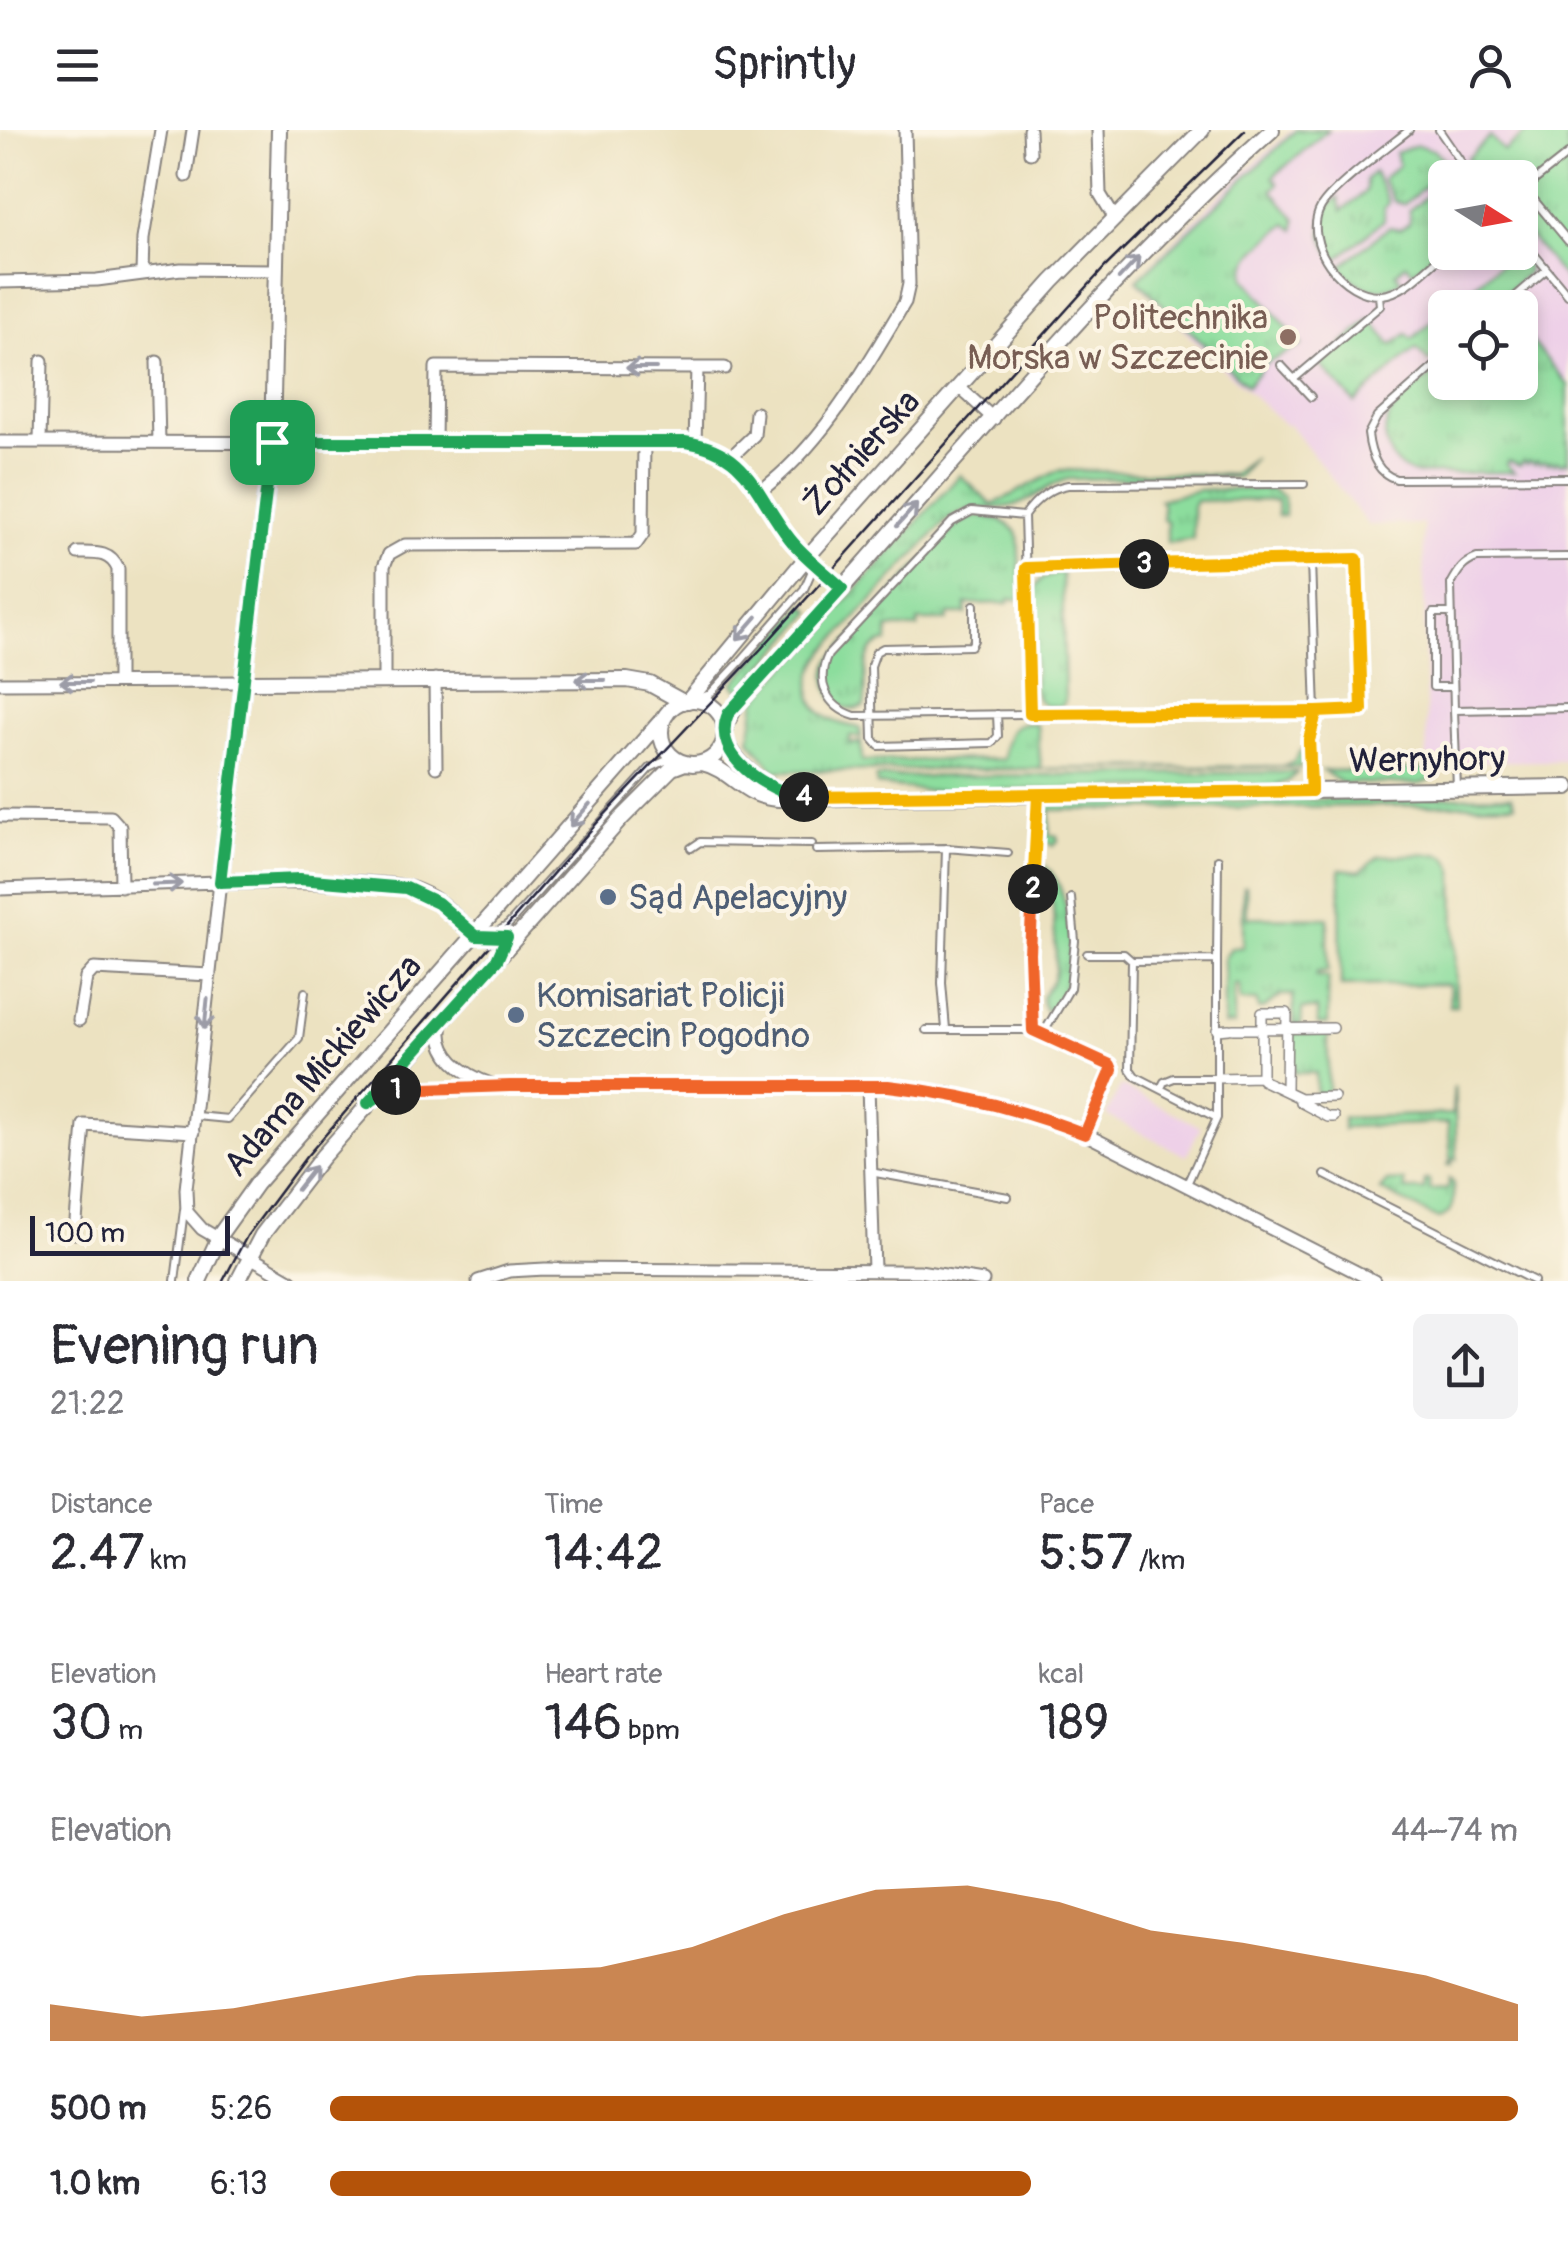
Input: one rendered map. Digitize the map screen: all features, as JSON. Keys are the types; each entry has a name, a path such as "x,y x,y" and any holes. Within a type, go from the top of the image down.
{"street":[{"path":"142,274 143,239 162,130"},
{"path":"186,176 193,130"},
{"path":"280,130 272,442 186,1188 188,1216 196,1225 292,1281"},
{"path":"759,492 833,415 905,302 909,284 905,130"},
{"path":"1030,130 1030,152"},
{"path":"1098,130 1099,189 1103,203 1114,216"},
{"name":"Żołnierska","path":"688,701 811,560 822,541 1114,216 1202,130"},
{"path":"688,701 666,714 662,741 668,753 683,763 702,763 716,754 728,714 994,418 1163,232 1272,130"},
{"path":"0,282 90,280 194,269 276,270"},
{"path":"40,442 42,361"},
{"path":"157,362 159,442"},
{"path":"435,443 436,367 725,368"},
{"path":"695,444 697,368"},
{"name":"Żołnierska","path":"960,388 994,418"},
{"path":"730,457 754,435 756,412"},
{"path":"0,442 695,444 730,457 786,534 811,560"},
{"path":"384,679 384,566 390,554 405,545 636,544 643,534 644,442"},
{"path":"78,553 104,554 118,569 118,682"},
{"name":"Żołnierska","path":"811,560 842,588"},
{"path":"434,679 436,767"},
{"path":"0,682 638,681 714,709 724,732"},
{"name":"Adama Mickiewicza","path":"199,1281 218,1238 256,1184 666,714"},
{"name":"Wernyhory","path":"724,732 738,760 766,784 786,794 807,798"},
{"name":"Adama Mickiewicza","path":"238,1281 249,1256 316,1164 368,1103 497,960 513,936 628,812 672,768 683,763"},
{"name":"Wernyhory","path":"702,763 718,768 757,796 778,800 1568,788"},
{"path":"0,816 112,817 120,827 122,886"},
{"path":"0,890 300,879 406,888 438,903 475,935 489,939 513,936"},
{"path":"79,1020 86,978 94,969 210,974"},
{"path":"1286,1090 1287,1013 1262,1014 1262,1080 1300,1098 1334,1097"},
{"path":"445,1017 440,1039 446,1054 475,1078 510,1086"},
{"path":"1217,1030 1334,1028"},
{"path":"1262,1063 1286,1063"},
{"path":"1218,1078 1262,1077"},
{"path":"368,1103 390,1091 510,1086 868,1086 940,1092 1036,1116 1085,1134 1374,1281"},
{"path":"868,1086 869,1172 881,1274"},
{"path":"1300,1098 1300,1102 1334,1117"},
{"path":"76,1233 84,1125 193,1132"},
{"path":"478,1281 523,1269 944,1273 983,1281"}],"lane":[{"path":"1408,130 1328,199 1314,232 1318,246 1333,267 1359,290 1379,295 1401,289 1428,267"},
{"path":"1439,130 1460,160"},
{"path":"1538,177 1568,154"},
{"path":"1538,208 1568,242"},
{"path":"1538,260 1568,296"},
{"path":"1523,290 1546,270"},
{"path":"1294,379 1380,306 1379,295"},
{"path":"1281,365 1312,396"},
{"path":"1428,371 1378,417 1368,434 1374,459 1388,476 1468,480 1568,478"},
{"path":"1030,714 1024,516 1044,494 1068,485 1304,484"},
{"path":"1024,516 972,510 952,522 828,656 821,676 830,702 841,712 855,716 1362,710 1357,559 1026,568"},
{"path":"1456,789 1451,584 1466,562 1477,558 1568,557"},
{"path":"1311,560 1316,712 1309,740 1311,791"},
{"path":"974,605 971,646 883,648 876,652 871,666 874,740 879,746 992,743 998,736 997,714"},
{"path":"1451,613 1433,614 1433,687 1453,687"},
{"path":"1454,710 1568,708"},
{"path":"475,935 500,931 650,768 665,761 683,763"},
{"path":"1033,1030 1030,954 1038,795"},
{"path":"691,848 700,842 946,848 1008,854"},
{"path":"946,848 942,983 946,1030"},
{"path":"1187,1184 1217,1118 1218,859"},
{"path":"1044,1034 1070,988 1075,941 1071,898"},
{"path":"513,936 520,911"},
{"path":"1087,954 1124,954 1132,961 1218,960"},
{"path":"1132,961 1130,1069 1135,1076 1217,1118"},
{"path":"194,1116 228,1119 300,1038 305,992"},
{"path":"926,1030 1033,1030 1110,1065 1112,1070 1085,1134"},
{"path":"1160,1088 1174,1078 1218,1078"},
{"path":"869,1172 1008,1198"},
{"path":"1325,1175 1534,1281"},
{"path":"175,1281 186,1188"}],"shaded area":[{"path":"1292,130 1568,130 1568,761 1427,762 1423,524 1368,525 1289,424 1286,426 1208,355 1135,280 1238,177"},
{"path":"1121,1086 1201,1127 1186,1156 1106,1115"}],"green space":[{"path":"1296,130 1328,130 1273,177 1278,184 1272,190 1296,219 1295,230 1287,224 1259,247 1249,261 1245,278 1302,345 1265,364 1247,386 1137,280"},
{"path":"1529,130 1568,130 1568,283 1538,247 1538,160 1467,159 1490,136 1504,151"},
{"path":"1417,145 1434,150 1445,160 1428,160 1428,184 1404,204 1394,201 1382,179 1399,165 1395,153"},
{"path":"1374,172 1389,203 1384,208 1384,220 1336,260 1323,236 1326,212 1338,197 1342,211 1366,191 1366,179"},
{"path":"1428,195 1428,259 1413,272 1406,264 1396,273 1402,281 1376,289 1361,285 1340,267 1389,227 1401,229 1410,222 1409,210"},
{"path":"1493,270 1528,270 1509,290 1469,290"},
{"path":"1371,319 1392,345 1407,334 1412,339 1428,325 1428,361 1416,348 1355,403 1320,364"},
{"path":"1538,349 1568,385 1568,463 1524,461 1520,465 1509,461 1506,464 1514,472 1414,474 1394,460 1385,433 1394,409 1428,379 1428,400 1538,400"},
{"path":"1254,458 1237,477 1068,479 1016,505 963,512 945,522 826,650 815,667 810,686 814,704 833,721 860,728 861,738 850,736 850,744 861,742 862,761 1004,759 1011,731 1028,723 1037,725 1041,769 775,771 750,740 756,700 960,475 992,505 1059,470 1232,475"},
{"path":"1271,489 1284,497 1284,516 1278,516 1277,500 1196,501 1193,539 1167,543 1167,521 1163,520 1159,500 1199,490"},
{"path":"981,516 1002,521 1018,534 1021,599 966,604 966,614 948,614 947,621 918,621 918,628 888,628 888,642 871,650 868,658 864,706 845,708 837,703 828,688 827,668 831,659 953,528"},
{"path":"1062,572 1065,701 1061,706 1047,706 1038,700 1035,691 1033,592 1041,579"},
{"path":"805,605 812,612 741,691 733,684"},
{"path":"1304,751 1300,767 1047,769 1285,766"},
{"path":"1444,769 1420,784 1342,783 1323,771"},
{"path":"1297,772 1275,786 927,791 877,785 876,777"},
{"path":"1511,796 1515,804 1050,810 1049,834 1057,836 1058,841 1053,846 1045,840 1044,810 1048,804"},
{"path":"1379,856 1447,857 1454,870 1456,1006 1450,1006 1449,984 1341,986 1340,869 1360,871"},
{"path":"1045,866 1063,895 1070,940 1065,984 1057,1001 1046,1011 1042,999 1052,981 1056,960 1053,903 1042,890"},
{"path":"1246,886 1247,917 1328,918 1328,971 1317,972 1316,976 1328,977 1328,1024 1318,1025 1317,1009 1302,1009 1301,1025 1294,1025 1293,995 1281,995 1258,1009 1257,1001 1240,1001 1239,985 1234,985 1234,1025 1224,1025 1224,959 1231,948 1243,947"},
{"path":"1293,1033 1328,1033 1328,1094 1316,1094 1316,1073 1294,1073"},
{"path":"1454,1086 1457,1159 1452,1159 1452,1165 1448,1165 1448,1123 1343,1130 1343,1118 1452,1114"},
{"path":"1449,1179 1453,1182 1452,1205 1438,1219 1380,1190 1387,1182 1404,1181 1405,1190 1424,1190 1425,1180 1429,1180 1430,1190 1448,1189"}],"tram line":[{"path":"223,1281 247,1236 306,1157 597,823 761,649 1105,267 1245,130"}],"place":[{"name":"Politechnika Morska w Szczecinie","path":"1288,337"},
{"name":"Sąd Apelacyjny","path":"608,897"},
{"name":"Komisariat Policji Szczecin Pogodno","path":"516,1015"}],"route":[{"path":"272,442 220,882 300,879 406,888 438,903 476,936 507,937 497,960 368,1103 396,1090 510,1086 868,1086 975,1099 1085,1134 1111,1075 1110,1065 1033,1030 1030,954 1031,910 1038,812 1038,795 1311,791 1309,740 1316,712 1030,714 1026,568 1357,559 1362,710 1316,712 1309,740 1310,769 1311,791 793,796 770,787 732,754 725,742 724,723 842,588 794,545 753,482 730,457 685,442 272,442"}]}
